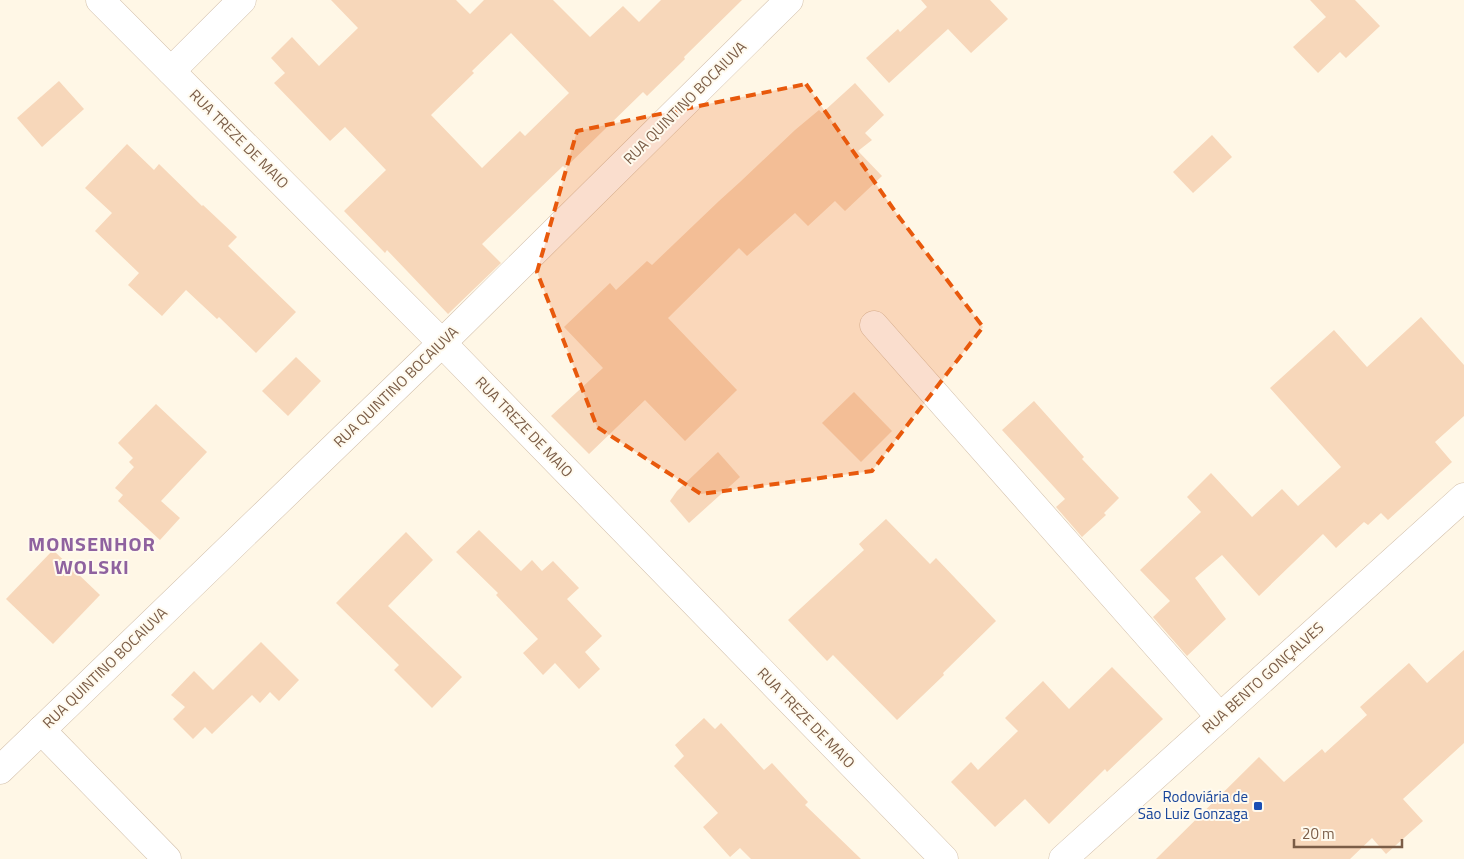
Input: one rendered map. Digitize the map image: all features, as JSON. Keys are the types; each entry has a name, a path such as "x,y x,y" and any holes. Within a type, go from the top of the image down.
{"street":[{"name":"RUA TREZE DE MAIO","path":"100,0 442,343 944,859"},
{"path":"171,71 242,0"},
{"name":"RUA QUINTINO BOCAIUVA","path":"0,770 442,343 789,0"},
{"path":"874,326 1220,718"},
{"name":"RUA BENTO GONÇALVES","path":"1063,859 1464,497"},
{"path":"41,730 167,859"}],"highlighted area":[{"path":"806,84 899,217 983,327 872,471 701,494 597,427 537,272 577,131"}],"building":[{"path":"331,0 456,0 470,14 484,0 553,0 590,37 623,6 639,22 661,0 742,0 647,96 643,92 565,168 563,166 482,244 501,263 448,314 387,250 385,253 344,211 386,170 345,127 330,141 274,83 285,73 271,58 292,37 319,66 358,28","holes":["511,33 569,93 525,136 520,131 482,168 431,115"]},
{"path":"921,0 990,0 1008,19 971,53 948,29 889,83 866,58 898,29 900,32 927,7"},
{"path":"1310,0 1355,0 1380,26 1346,58 1340,52 1318,73 1293,47 1326,17"},
{"path":"59,81 84,109 42,147 17,118"},
{"path":"855,83 884,115 865,133 872,140 858,151 882,176 845,211 835,201 808,226 795,213 747,256 739,248 668,318 737,390 685,441 645,400 589,454 551,416 603,368 564,327 610,283 616,290 647,261 652,265 795,130 819,110 822,113"},
{"path":"1212,135 1232,157 1193,193 1173,172"},
{"path":"127,144 154,170 159,164 237,237 228,246 296,312 256,353 219,317 217,319 186,290 162,316 128,285 139,273 95,231 112,213 85,188"},
{"path":"1421,317 1464,365 1464,416 1435,442 1452,462 1388,520 1381,513 1368,525 1364,522 1336,548 1323,534 1259,596 1222,555 1195,578 1226,619 1187,656 1153,617 1170,601 1140,570 1201,512 1187,497 1211,473 1252,517 1282,489 1298,506 1341,467 1270,388 1334,330 1367,367"},
{"path":"296,357 321,381 288,416 262,391"},
{"path":"854,392 892,431 861,462 822,423"},
{"path":"1034,401 1084,457 1082,459 1119,498 1104,513 1106,515 1082,537 1056,507 1065,499 1002,430"},
{"path":"156,404 207,452 161,501 180,518 160,540 118,501 123,495 115,488 134,467 129,462 133,458 118,443"},
{"path":"718,452 740,477 689,523 670,501 677,491"},
{"path":"886,519 930,564 936,558 996,621 897,720 833,655 827,661 788,620 864,550 859,544"},
{"path":"479,530 521,571 532,560 542,571 553,561 579,588 567,599 602,636 585,652 600,669 579,689 555,663 543,675 523,653 538,639 496,595 498,593 456,552"},
{"path":"406,532 433,560 388,606 462,677 432,708 394,670 399,665 336,603"},
{"path":"53,550 100,595 53,644 6,599"},
{"path":"261,642 299,680 279,701 270,692 260,703 252,695 212,734 205,727 193,739 173,719 185,707 171,695 194,671 213,690"},
{"path":"1464,650 1464,743 1403,799 1423,821 1386,854 1372,838 1350,859 1156,859 1259,757 1284,782 1322,749 1325,753 1367,715 1360,707 1409,663 1427,683"},
{"path":"1112,667 1163,719 1107,772 1105,769 1049,824 1025,799 995,827 951,782 971,762 978,770 1018,731 1005,718 1043,681 1069,709"},
{"path":"704,718 715,729 721,723 764,770 772,763 808,802 805,805 861,859 751,859 740,848 730,857 703,827 718,813 674,766 684,756 675,745"}],"place":[{"name":"Rodoviária de São Luiz Gonzaga","path":"1258,806"}],"district":[{"name":"MONSENHOR WOLSKI","path":"92,556"}]}
